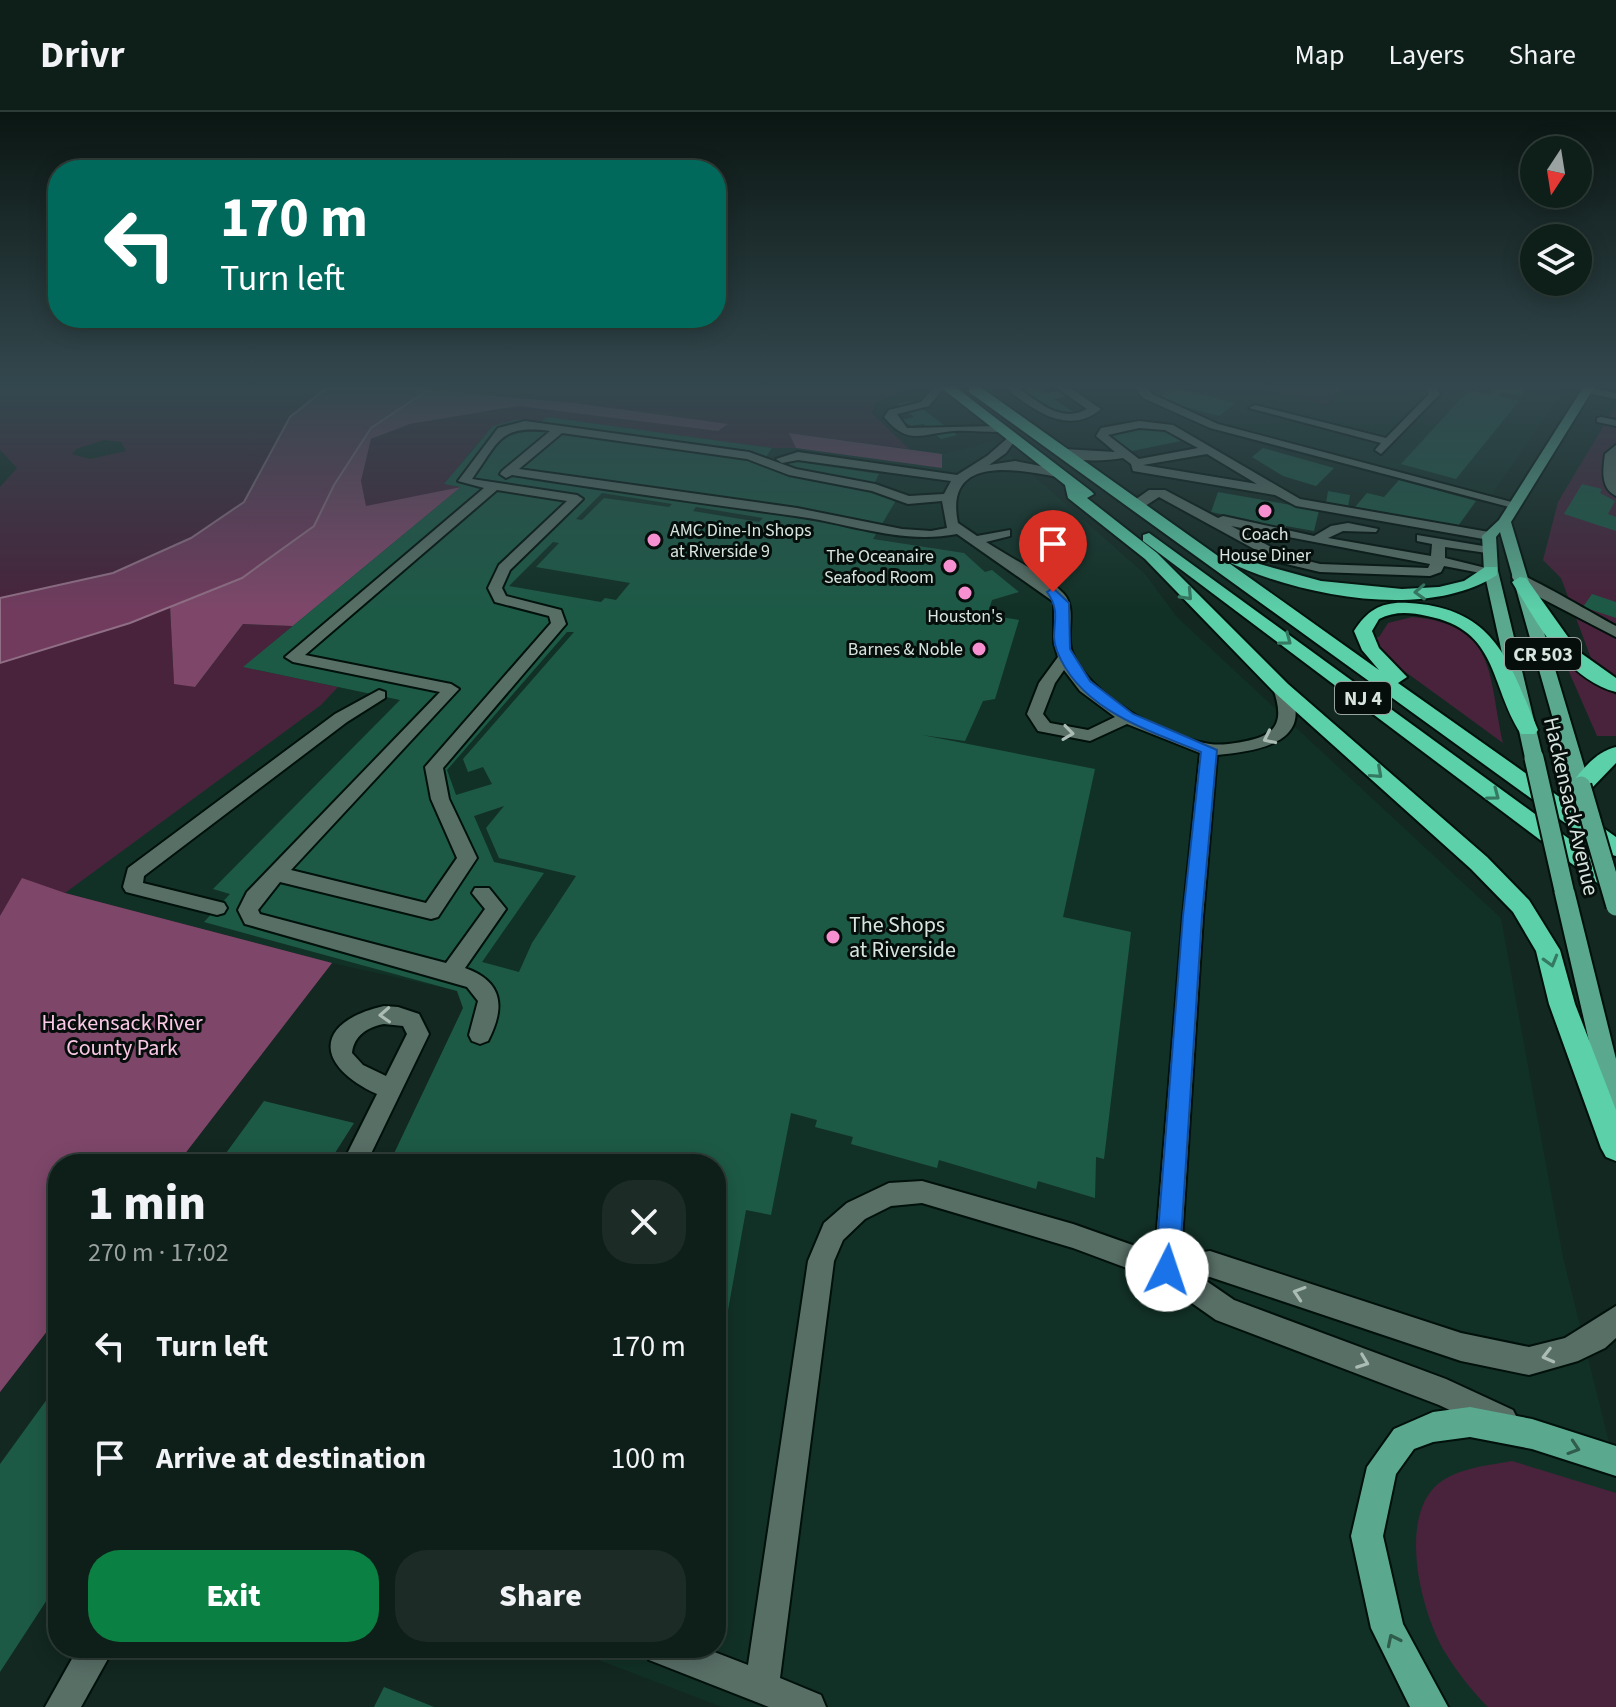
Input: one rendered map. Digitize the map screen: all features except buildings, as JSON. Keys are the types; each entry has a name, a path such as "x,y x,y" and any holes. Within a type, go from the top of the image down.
{"highway":[{"name":"NJ 4","path":"1040,460 1123,518 1616,885"},
{"name":"NJ 4","path":"1074,460 1616,848"},
{"path":"1065,479 1073,495 1151,556 1281,688 1479,863 1537,927 1616,1148"},
{"path":"1137,505 1244,565 1312,585 1378,592 1442,592 1471,587 1491,571"},
{"path":"1518,578 1567,653 1592,674 1616,686"},
{"path":"1447,727 1371,650 1363,631 1376,612 1393,608 1423,609 1456,617 1478,629 1490,642 1528,730"},
{"path":"1581,786 1616,753"}],"main road":[{"path":"1489,543 1541,460"},
{"name":"Hackensack Avenue","path":"1504,522 1616,906"},
{"name":"Hackensack Avenue","path":"1489,543 1491,571 1616,1106"},
{"path":"1431,1707 1416,1687 1387,1628 1367,1536 1382,1467 1404,1439 1433,1427 1470,1422 1532,1434 1616,1461"}],"street":[{"path":"277,874 431,912 464,867 467,858 432,774 434,767 559,624 556,613 500,599 495,588 504,568 577,499 464,481 479,460"},
{"path":"523,460 508,473 797,512 902,533 1005,533"},
{"path":"761,460 793,472 875,488 908,500 948,497"},
{"path":"833,460 962,477 992,466 1015,465 1065,479"},
{"path":"985,460 970,468 962,477 948,497 948,513 965,535 1058,596 1063,603 1060,635 1066,658 1092,691 1128,717 1209,750 1257,744 1282,732 1289,719 1290,708 1281,688"},
{"path":"1134,460 1137,468 1276,491"},
{"path":"1100,479 1112,465 1151,460"},
{"path":"1226,460 1296,502 1489,543"},
{"path":"1354,460 1513,504"},
{"path":"1368,464 1371,460"},
{"path":"1610,460 1610,485 1616,492"},
{"path":"480,1035 490,1010 488,995 478,980 252,919 248,910 250,903 451,689 293,657 494,486"},
{"path":"1137,505 1153,493 1161,493 1268,552 1309,566 1430,572 1436,569 1439,541"},
{"path":"1207,518 1491,571"},
{"path":"1316,540 1334,527 1347,525 1439,541 1489,543"},
{"path":"1518,578 1616,632"},
{"path":"1066,658 1054,669 1035,714 1044,727 1090,736 1128,717"},
{"path":"217,908 133,887 135,873 341,718 379,695"},
{"path":"1167,1270 1193,916 1209,750"},
{"path":"451,972 496,909 482,893"},
{"path":"359,1154 390,1089"},
{"path":"762,1687 821,1261 833,1232 856,1211 889,1195 922,1192 1073,1236 1167,1270 1226,1310 1446,1393 1532,1434"},
{"path":"1167,1270 1210,1264 1461,1347 1529,1361 1568,1351 1595,1338 1616,1320"},
{"path":"62,1707 91,1658"},
{"path":"687,1658 809,1707"}],"shaded area":[{"path":"266,460 350,460 314,526 242,578 130,623 0,663 0,598 113,573 191,538 244,502"},
{"path":"352,460 1016,460 1146,575 1177,617 1501,918 1563,1257 1616,1470 1616,1707 722,1707 593,1658 726,1658 726,1154 394,1154 463,1008 457,991 332,963 65,893 213,736 170,606 242,578 314,526"},
{"path":"1328,460 1515,460 1487,501"}],"green space":[{"path":"10,460 266,460 244,502 191,538 113,573 0,598 0,487 17,468"},
{"path":"350,460 366,460 361,481 366,506 461,487 293,626 243,624 195,687 174,684 170,606 242,578 314,526"},
{"path":"366,460 464,460 445,484 461,487 366,507 361,481"},
{"path":"887,460 942,460 942,468"},
{"path":"1583,460 1616,460 1616,678 1595,669 1561,578 1543,560 1558,502"},
{"path":"170,606 174,683 195,687 243,624 293,626 244,667 338,687 321,705 65,893 332,963 185,1154 48,1154 48,1330 0,1392 0,663"},
{"path":"1412,617 1440,622 1460,630 1474,642 1484,657 1490,675 1503,743 1385,657 1374,637 1379,637 1388,623"},
{"path":"1566,665 1616,695 1616,736 1597,736"},
{"name":"Hackensack River County Park","path":"22,878 65,893 332,963 185,1154 48,1154 48,1330 0,1392 0,916"},
{"path":"1512,1461 1616,1493 1616,1707 1488,1707 1455,1668 1437,1637 1418,1572 1417,1526 1422,1506 1432,1490 1459,1472"}],"place":[{"name":"Coach House Diner","path":"1265,511"},
{"name":"AMC Dine-In Shops at Riverside 9","path":"654,540"},
{"name":"The Oceanaire Seafood Room","path":"950,566"},
{"name":"Houston's","path":"965,593"},
{"name":"Barnes & Noble","path":"979,649"},
{"name":"The Shops at Riverside","path":"833,937"}],"route":[{"path":"1053,592 1063,603 1060,635 1063,649 1068,663 1085,684 1128,717 1209,750 1193,916 1167,1270"}]}
